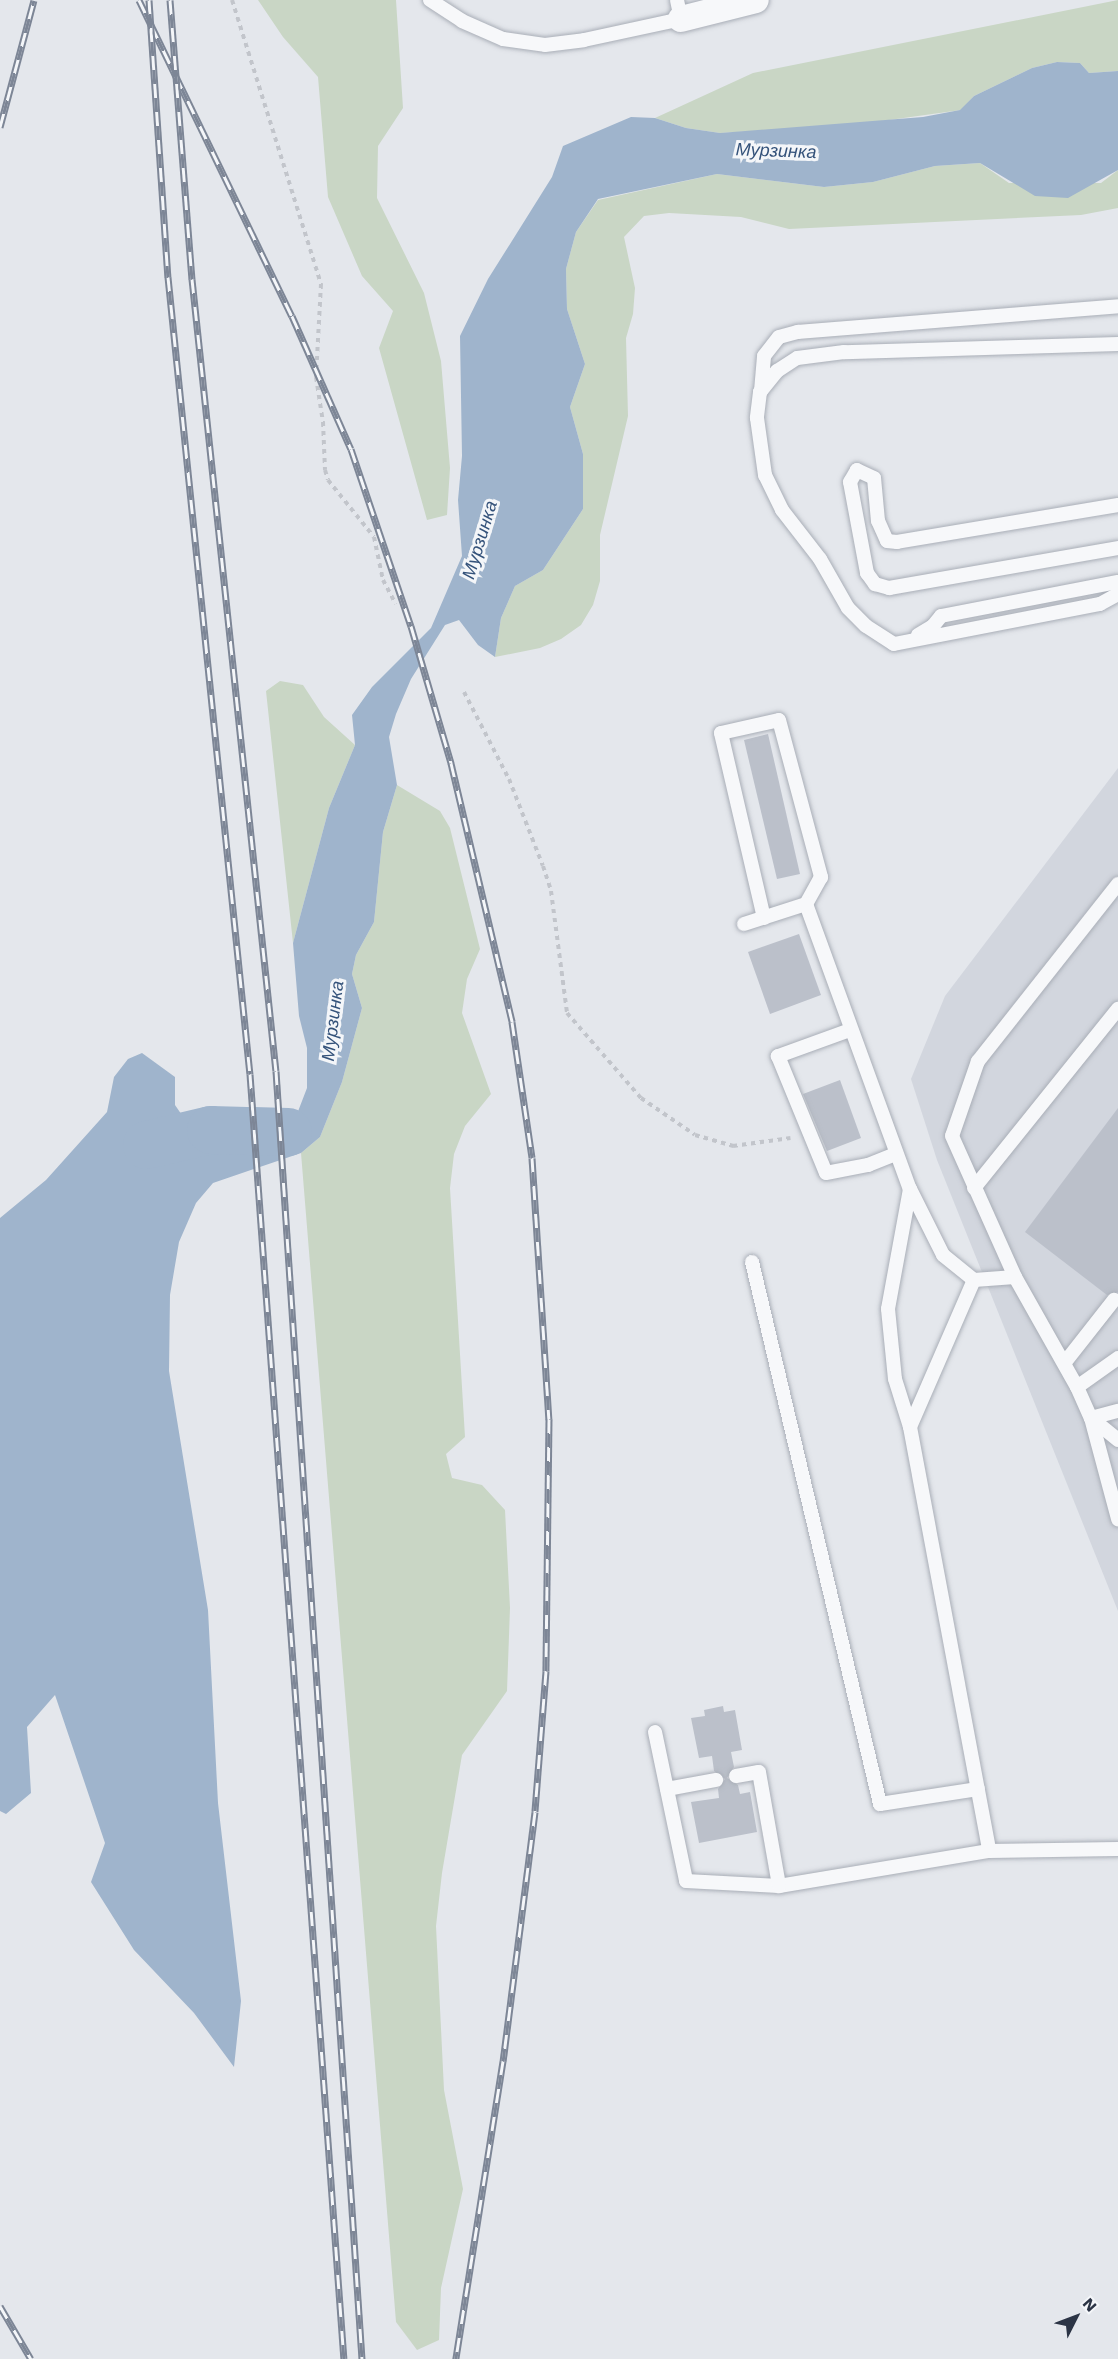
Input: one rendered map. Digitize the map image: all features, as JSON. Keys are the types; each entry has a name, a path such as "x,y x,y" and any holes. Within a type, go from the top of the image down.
{"street":[{"path":"679,9 756,0"}],"lane":[{"path":"430,0 462,21 503,39 545,45 584,40 679,9"},
{"path":"1118,306 798,332 779,337 764,356 757,438 765,476 782,510 820,559 854,614 894,644 1100,604 1118,594"},
{"path":"760,392 777,371 797,358 816,355 1118,344"},
{"path":"1116,504 897,542 887,541 879,521 874,478 857,470 849,482 867,573 875,584 889,588 1116,553"},
{"path":"908,641 933,626 941,616 1118,582"},
{"path":"744,924 764,918 806,904 820,877 779,720 721,733 764,918"},
{"path":"1118,884 978,1061 952,1136 1016,1277 1066,1362 1091,1418 1118,1519"},
{"path":"806,904 895,1154 943,1255 974,1280 1016,1277"},
{"path":"974,1188 1118,1009"},
{"path":"850,1030 778,1056 826,1173 868,1165 895,1154"},
{"path":"910,1189 888,1309 896,1379 910,1427 989,1851"},
{"path":"752,1262 880,1804 978,1789"},
{"path":"910,1427 974,1280"},
{"path":"1066,1362 1114,1300"},
{"path":"1077,1387 1118,1358"},
{"path":"1091,1418 1118,1411"},
{"path":"1091,1418 1118,1440"},
{"path":"654,1732 686,1881 779,1886 989,1851 1118,1848"},
{"path":"736,1776 759,1772 779,1886"},
{"path":"667,1789 716,1780"}],"path":[{"path":"232,0 321,284 316,377 323,422 325,470 328,480 374,537 383,580 396,604"},
{"path":"464,692 509,779 543,866 550,891 567,1013 641,1098 694,1135 733,1146 783,1140"}],"shaded area":[{"path":"1118,768 1118,1611 937,1160 911,1079 945,996"}],"green space":[{"path":"258,0 396,0 403,108 378,146 377,198 424,293 441,361 450,468 447,515 427,520 379,348 393,311 362,276 328,197 318,77 283,37"},
{"path":"1118,0 1118,71 1089,73 1080,63 1057,62 1032,68 974,96 961,110 846,126 720,133 686,128 655,118 753,73"},
{"path":"980,163 1009,183 1101,183 1118,170 1118,208 1081,215 789,229 741,217 669,213 644,216 624,237 635,288 633,314 626,338 628,416 600,535 600,581 593,605 581,625 561,639 540,648 495,657 501,618 515,586 543,570 583,509 583,454 570,407 585,364 567,309 566,269 576,232 598,200 717,174 824,187 873,182 935,166"},
{"path":"280,681 303,685 324,717 355,745 329,808 293,943 266,691"},
{"path":"397,785 440,811 450,828 480,949 467,979 462,1013 491,1094 465,1126 454,1154 450,1188 465,1437 446,1454 452,1478 482,1485 505,1510 510,1608 507,1691 462,1755 442,1873 436,1926 444,2090 463,2189 441,2288 439,2340 417,2350 396,2322 301,1153 320,1137 342,1082 362,1008 352,974 356,955 374,922 383,832"}],"water":[{"path":"1057,62 1080,63 1089,73 1118,71 1118,170 1068,198 1035,196 980,163 935,166 873,182 824,187 717,174 598,199 576,232 566,269 567,309 585,364 570,407 583,454 583,509 543,570 515,586 501,618 495,657 478,645 459,620 445,625 411,679 396,714 389,737 397,785 383,832 374,922 356,955 352,974 362,1008 342,1082 320,1137 301,1153 213,1183 196,1203 179,1242 170,1295 169,1371 208,1610 218,1803 241,2001 234,2067 194,2013 134,1950 91,1882 105,1843 55,1695 27,1727 31,1793 6,1814 0,1811 0,1218 46,1180 107,1112 114,1077 128,1059 142,1053 175,1077 175,1105 188,1124 215,1131 289,1124 297,1114 307,1088 307,1048 299,1016 293,943 329,808 355,745 352,715 372,687 431,628 462,556 458,500 462,456 460,336 488,279 552,177 563,146 631,117 655,118 686,128 720,133 923,117 960,110 974,96 1032,68"}],"building":[{"path":"768,734 800,874 777,879 744,740"},
{"path":"799,934 821,995 770,1014 748,952"},
{"path":"840,1080 861,1138 827,1151 803,1094"},
{"path":"1118,1108 1118,1292 1107,1295 1025,1232"},
{"path":"723,1706 724,1712 735,1710 742,1750 731,1752 734,1767 727,1778 738,1785 740,1794 750,1792 757,1832 699,1843 691,1802 719,1798 718,1789 725,1779 714,1771 712,1756 699,1758 691,1718 705,1716 704,1710"}],"waterway":[{"name":"Мурзинка","path":"147,1145 211,1130 288,1132"}],"railway":[{"path":"0,127 34,0"},
{"path":"139,0 292,316 351,449 411,626 451,763 512,1022 532,1158 549,1419 546,1671 535,1812 503,2061 456,2359"},
{"path":"149,0 168,277 250,1074 344,2359"},
{"path":"170,0 192,279 276,1071 362,2359"},
{"path":"0,2306 31,2359"}]}
